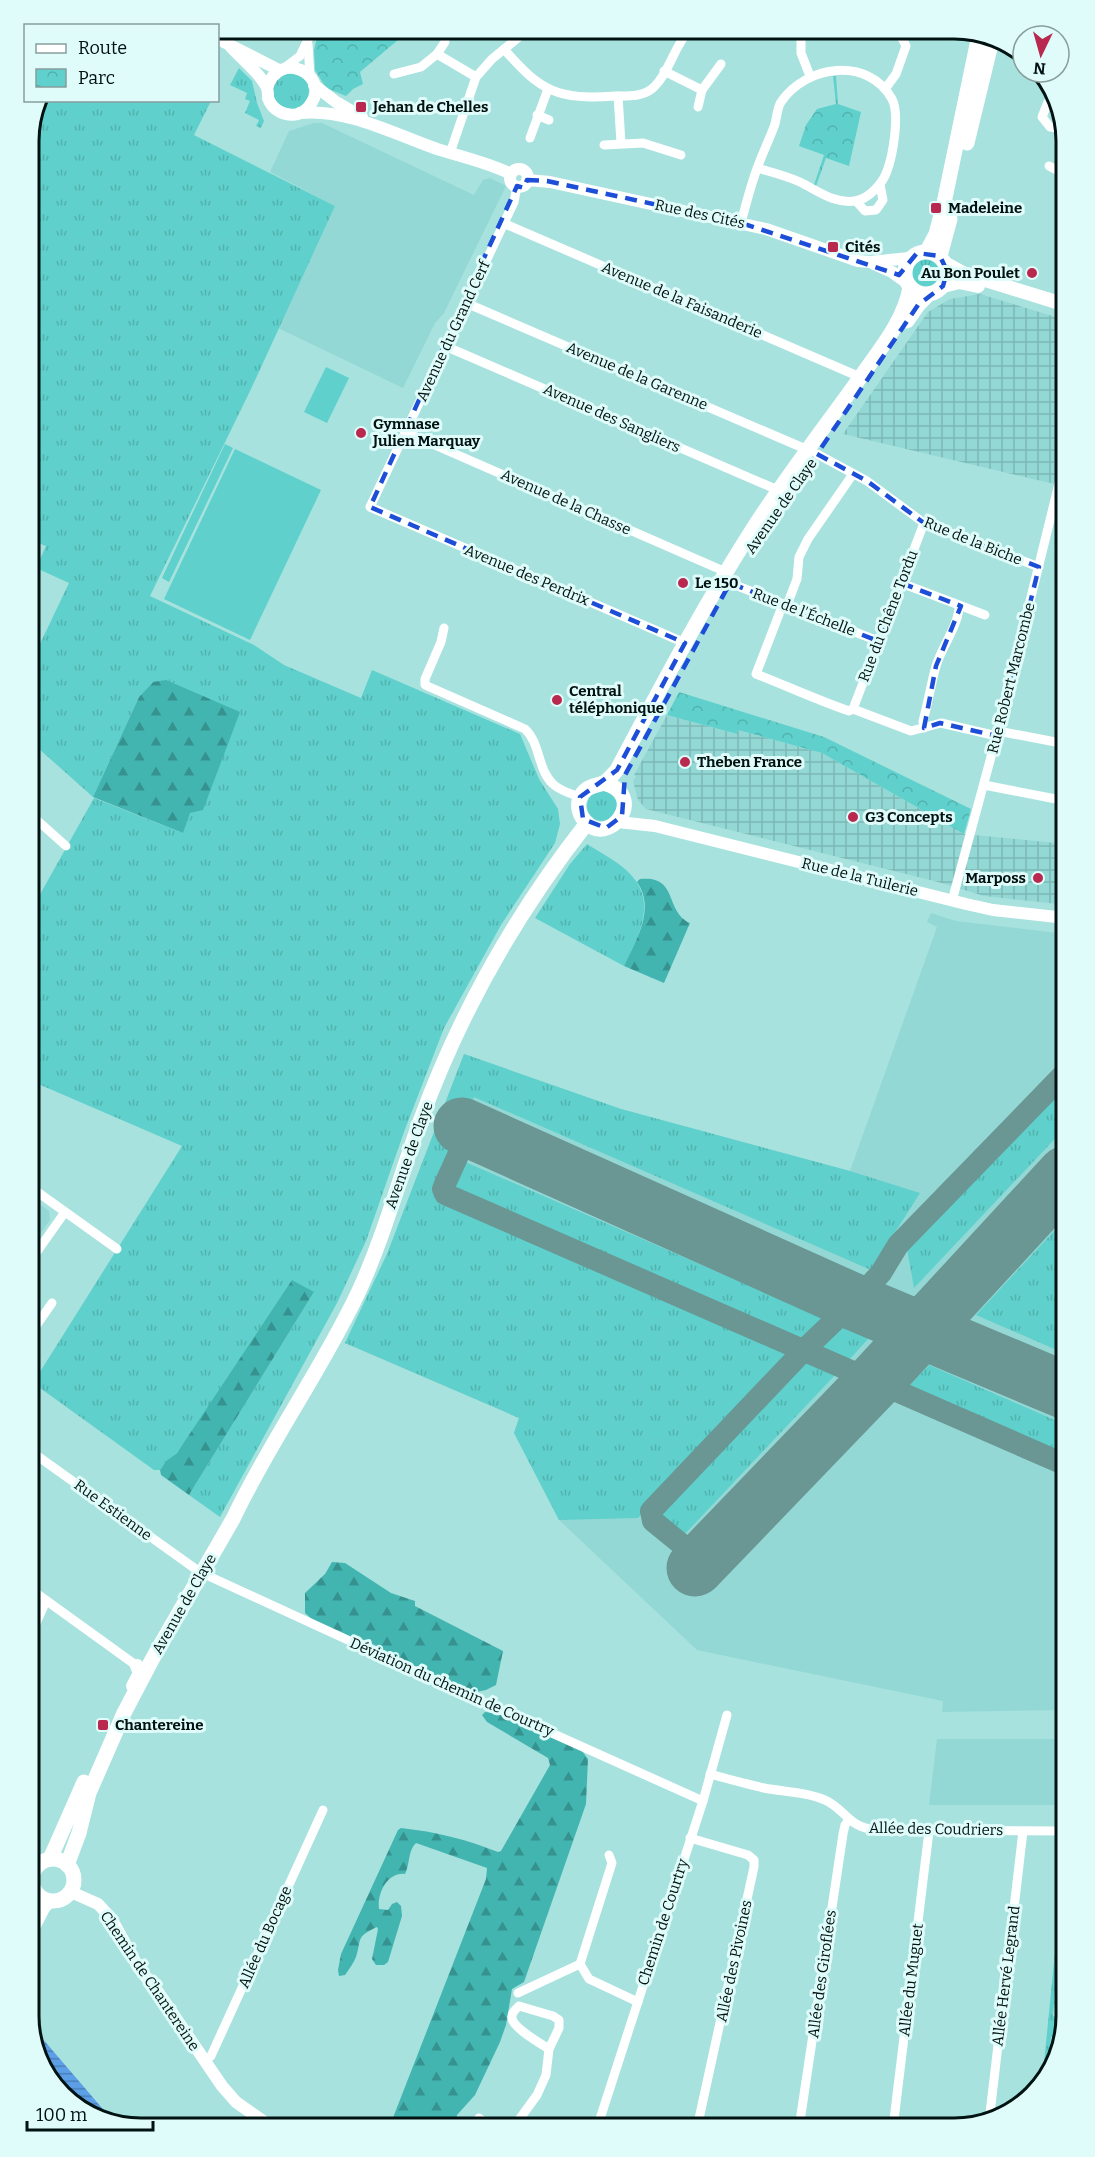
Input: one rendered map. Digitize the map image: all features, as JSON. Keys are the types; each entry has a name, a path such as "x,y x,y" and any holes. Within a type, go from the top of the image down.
{"main road":[{"path":"942,286 947,271 937,257 936,234 978,41"},
{"path":"937,257 991,46"},
{"path":"1056,302 963,273 937,257 917,253 909,258 905,266 904,274 908,285 915,292 929,294 942,286 968,282 1056,309"},
{"name":"Avenue de Claye","path":"580,797 589,787 603,783 616,770 685,643 767,524 905,308 908,285"},
{"name":"Avenue de Claye","path":"618,822 624,810 625,775 758,521 780,491 853,404 918,305 929,294"},
{"path":"603,783 616,788 623,798"},
{"path":"580,797 579,809 587,824 606,828 618,822"},
{"name":"Avenue de Claye","path":"67,1864 79,1833 89,1793 124,1713 153,1656 228,1516 244,1495 358,1293 376,1249 422,1117 470,1007 489,970 524,913 587,824"},
{"name":"Avenue de Claye","path":"50,1859 137,1666 199,1571"},
{"name":"Avenue de Claye","path":"124,1713 128,1696 140,1672 137,1666"},
{"path":"39,1864 56,1859 67,1864 75,1880 71,1892 65,1898 57,1902 39,1900"}],"street":[{"path":"309,39 300,56 269,81 267,88 269,99 276,109 289,114 325,112 373,124 450,153 486,163 511,174 511,182 522,183"},
{"path":"450,153 476,77 492,59 516,39"},
{"path":"504,49 530,77 548,89 583,98 639,95 654,87 680,39"},
{"path":"801,39 801,52 810,76"},
{"path":"885,89 896,75 906,46 902,39"},
{"path":"219,40 282,69 299,68 336,102 373,124"},
{"path":"300,113 311,104 314,98 308,42"},
{"path":"394,74 421,67 437,54 445,42"},
{"path":"231,47 267,88"},
{"path":"437,54 476,77"},
{"path":"698,106 702,90 721,64"},
{"path":"664,71 702,90"},
{"path":"741,223 757,168 780,104 791,91 810,76 828,71 853,71 869,77 885,89 894,101 897,123 888,170 880,184 867,196 856,201 834,200 800,182 757,168"},
{"path":"530,138 548,89"},
{"path":"618,96 621,143"},
{"path":"1048,102 1042,117 1050,127 1055,128"},
{"path":"537,115 549,120"},
{"path":"604,145 643,143 681,155"},
{"path":"1049,166 1056,170"},
{"name":"Rue des Cités","path":"522,183 550,182 766,229 844,257 870,262 892,272 908,285"},
{"name":"Avenue du Grand Cerf","path":"370,507 522,183"},
{"path":"856,201 865,211 876,210 883,200 880,184"},
{"name":"Avenue de la Faisanderie","path":"504,224 860,377"},
{"name":"Rue des Cités","path":"870,262 909,258"},
{"name":"Avenue de la Garenne","path":"466,303 813,452"},
{"name":"Avenue des Sangliers","path":"445,346 780,491"},
{"name":"Avenue de la Chasse","path":"405,432 728,578"},
{"name":"Rue de la Biche","path":"813,452 867,481 924,523 1039,567"},
{"path":"853,474 808,539 799,557 796,579 756,674 830,704 849,711 853,709 908,730 941,723 1056,743"},
{"name":"Rue Robert Marcombe","path":"952,901 998,734 1056,496"},
{"name":"Avenue des Perdrix","path":"370,507 685,643"},
{"name":"Rue du Chêne Tordu","path":"853,709 924,523"},
{"name":"Rue de l'Échelle","path":"728,578 785,605 878,641"},
{"path":"900,583 985,615"},
{"path":"924,728 923,722 936,666 959,614 959,605"},
{"path":"444,628 441,642 425,679 425,685 525,729 534,740 544,773 550,781 561,789 580,797"},
{"path":"984,784 1056,799"},
{"name":"Rue de la Tuilerie","path":"623,798 636,816 655,826"},
{"path":"39,822 66,846"},
{"name":"Rue de la Tuilerie","path":"618,822 655,826 993,910 1056,917"},
{"path":"39,1193 117,1248"},
{"path":"39,1249 65,1212"},
{"path":"39,1321 52,1303"},
{"name":"Rue Estienne","path":"39,1458 199,1571"},
{"name":"Déviation du chemin de Courtry","path":"199,1571 703,1801"},
{"path":"39,1596 137,1666"},
{"path":"39,1616 46,1601"},
{"name":"Chemin de Courtry","path":"600,2118 703,1801 727,1715"},
{"name":"Allée des Coudriers","path":"710,1774 764,1788 813,1796 828,1802 849,1820 866,1829 1056,1831"},
{"name":"Allée du Bocage","path":"204,2061 211,2056 323,1810"},
{"name":"Allée des Giroflées","path":"800,2118 843,1834 849,1820"},
{"name":"Allée Hervé Legrand","path":"990,2111 1023,1830"},
{"name":"Allée du Muguet","path":"894,2118 929,1831"},
{"name":"Allée des Pivoines","path":"690,1838 748,1855 754,1860 699,2118"},
{"path":"518,1993 580,1964 612,1863 609,1855"},
{"name":"Chemin de Chantereine","path":"71,1892 99,1904 111,1918 138,1967 158,1992 204,2061 236,2102 259,2118"},
{"path":"580,1964 589,1979 638,2002"},
{"path":"520,2118 537,2095 546,2075 549,2049 559,2028 559,2020 519,2006 513,2012 512,2018 516,2026 549,2049"}],"highlighted area":[{"path":"527,180 547,181 741,223 899,275 917,253 940,256 947,271 943,286 918,305 817,454 867,481 924,523 1039,567 997,736 940,723 924,728 936,666 961,606 901,583 878,641 730,583 625,775 622,816 606,828 583,819 580,797 617,770 685,643 370,507 517,186 524,188"}],"shaded area":[{"path":"314,123 322,123 474,195 483,180 490,178 506,186 444,313 435,323 403,388 278,328 335,206 270,172 289,131"},
{"path":"980,294 1056,317 1056,456 1054,463 1056,474 1054,484 843,434 928,312 950,299"},
{"path":"667,715 736,734 738,730 822,753 964,834 1056,843 1056,904 984,896 938,882 646,809 638,800 633,781 636,776 634,775"},
{"path":"931,913 956,921 1056,933 1056,1710 942,1712 943,1701 697,1650 559,1520 514,1433 519,1418 345,1343 387,1254 464,1054 621,1109 850,1171 937,927 927,922"},
{"path":"39,1204 49,1211 50,1220 39,1236"},
{"path":"937,1739 1056,1739 1056,1805 929,1805"},
{"path":"41,2038 105,2112 84,2101 64,2083 47,2055"}],"green space":[{"path":"317,39 399,39 360,72 363,84 346,96 326,88 315,70 314,50"},
{"path":"239,68 252,81 264,121 261,128 256,126 259,120 245,113 250,101 245,99 247,93 230,85"},
{"path":"291,73 304,78 309,91 304,104 291,109 278,104 273,91 278,78"},
{"path":"833,76 836,76 838,104 861,112 849,166 826,158 816,186 814,185 824,155 799,146 806,125 817,109 836,104"},
{"path":"47,102 210,102 194,135 335,206 251,389 150,596 254,645 284,665 361,698 372,670 520,734 539,779 558,809 560,824 555,843 501,925 444,1028 366,1241 337,1303 220,1517 189,1495 314,1292 160,1470 154,1470 39,1387 39,1373 182,1146 39,1084 39,896 94,798 183,833 153,682 139,697 93,797 39,749 39,646 69,583 39,569 39,561 46,546 39,543 39,134 42,114"},
{"path":"925,257 936,262 941,273 936,284 925,289 914,284 909,273 914,262"},
{"path":"326,367 349,378 327,423 304,412"},
{"path":"225,444 233,448 169,582 162,578"},
{"path":"235,449 321,490 250,640 164,599"},
{"path":"166,680 240,712 203,810 190,813 183,833 93,797 139,697 153,682"},
{"path":"679,692 824,737 971,809 964,834 822,753 738,730 737,734 667,715"},
{"path":"602,791 613,795 617,806 613,817 602,821 591,817 587,806 591,795"},
{"path":"587,844 627,871 639,887 643,898 643,921 624,966 535,918 570,864"},
{"path":"640,879 661,882 682,918 690,923 664,983 624,966 638,935 644,914 645,903 637,882"},
{"path":"464,1054 621,1109 850,1171 920,1193 871,1270 474,1097 437,1184 436,1191 446,1203 794,1352 638,1518 559,1520 514,1433 519,1418 345,1343 387,1254"},
{"path":"1056,1091 1056,1138 914,1288 907,1249"},
{"path":"463,1161 826,1319 803,1342 452,1190"},
{"path":"1056,1229 1056,1350 976,1315"},
{"path":"292,1280 314,1292 189,1495 161,1475 160,1470 166,1461 177,1453"},
{"path":"839,1325 869,1338 847,1362 814,1347"},
{"path":"804,1359 837,1373 682,1537 658,1516"},
{"path":"929,1365 1056,1421 1056,1453 908,1387"},
{"path":"332,1562 345,1563 391,1593 415,1601 415,1606 503,1651 496,1685 486,1690 467,1694 365,1640 341,1637 323,1629 305,1613 305,1593 325,1574"},
{"path":"485,1712 497,1713 582,1751 588,1759 586,1804 524,1982 512,1989 506,2025 475,2095 456,2118 393,2118 486,1879 487,1868 416,1843 413,1846 405,1874 399,1874 388,1880 380,1897 379,1909 388,1910 392,1904 397,1902 401,1906 402,1916 388,1962 384,1965 376,1965 372,1959 377,1927 362,1936 352,1964 345,1975 339,1976 341,1954 398,1830 401,1828 451,1837 501,1851 550,1765 548,1758 487,1722 482,1715"},
{"path":"1056,1942 1054,2001 1056,2004 1054,2004 1053,2016 1056,2016 1055,2030 1044,2063"}],"taxiway":[{"path":"702,1561 653,1521 651,1511 804,1350 854,1302 881,1273 898,1245 1056,1082"},
{"path":"470,1129 443,1189 445,1194 1056,1461"}],"runway":[{"path":"462,1126 854,1302 1056,1387"},
{"path":"695,1568 874,1382 1056,1185"}],"place":[{"name":"Jehan de Chelles","path":"361,107"},
{"name":"Madeleine","path":"936,208"},
{"name":"Cités","path":"833,247"},
{"name":"Au Bon Poulet","path":"1032,273"},
{"name":"Gymnase Julien Marquay","path":"361,433"},
{"name":"Le 150","path":"683,583"},
{"name":"Central téléphonique","path":"557,700"},
{"name":"Theben France","path":"685,762"},
{"name":"G3 Concepts","path":"853,817"},
{"name":"Marposs","path":"1038,878"},
{"name":"Chantereine","path":"103,1725"}]}
